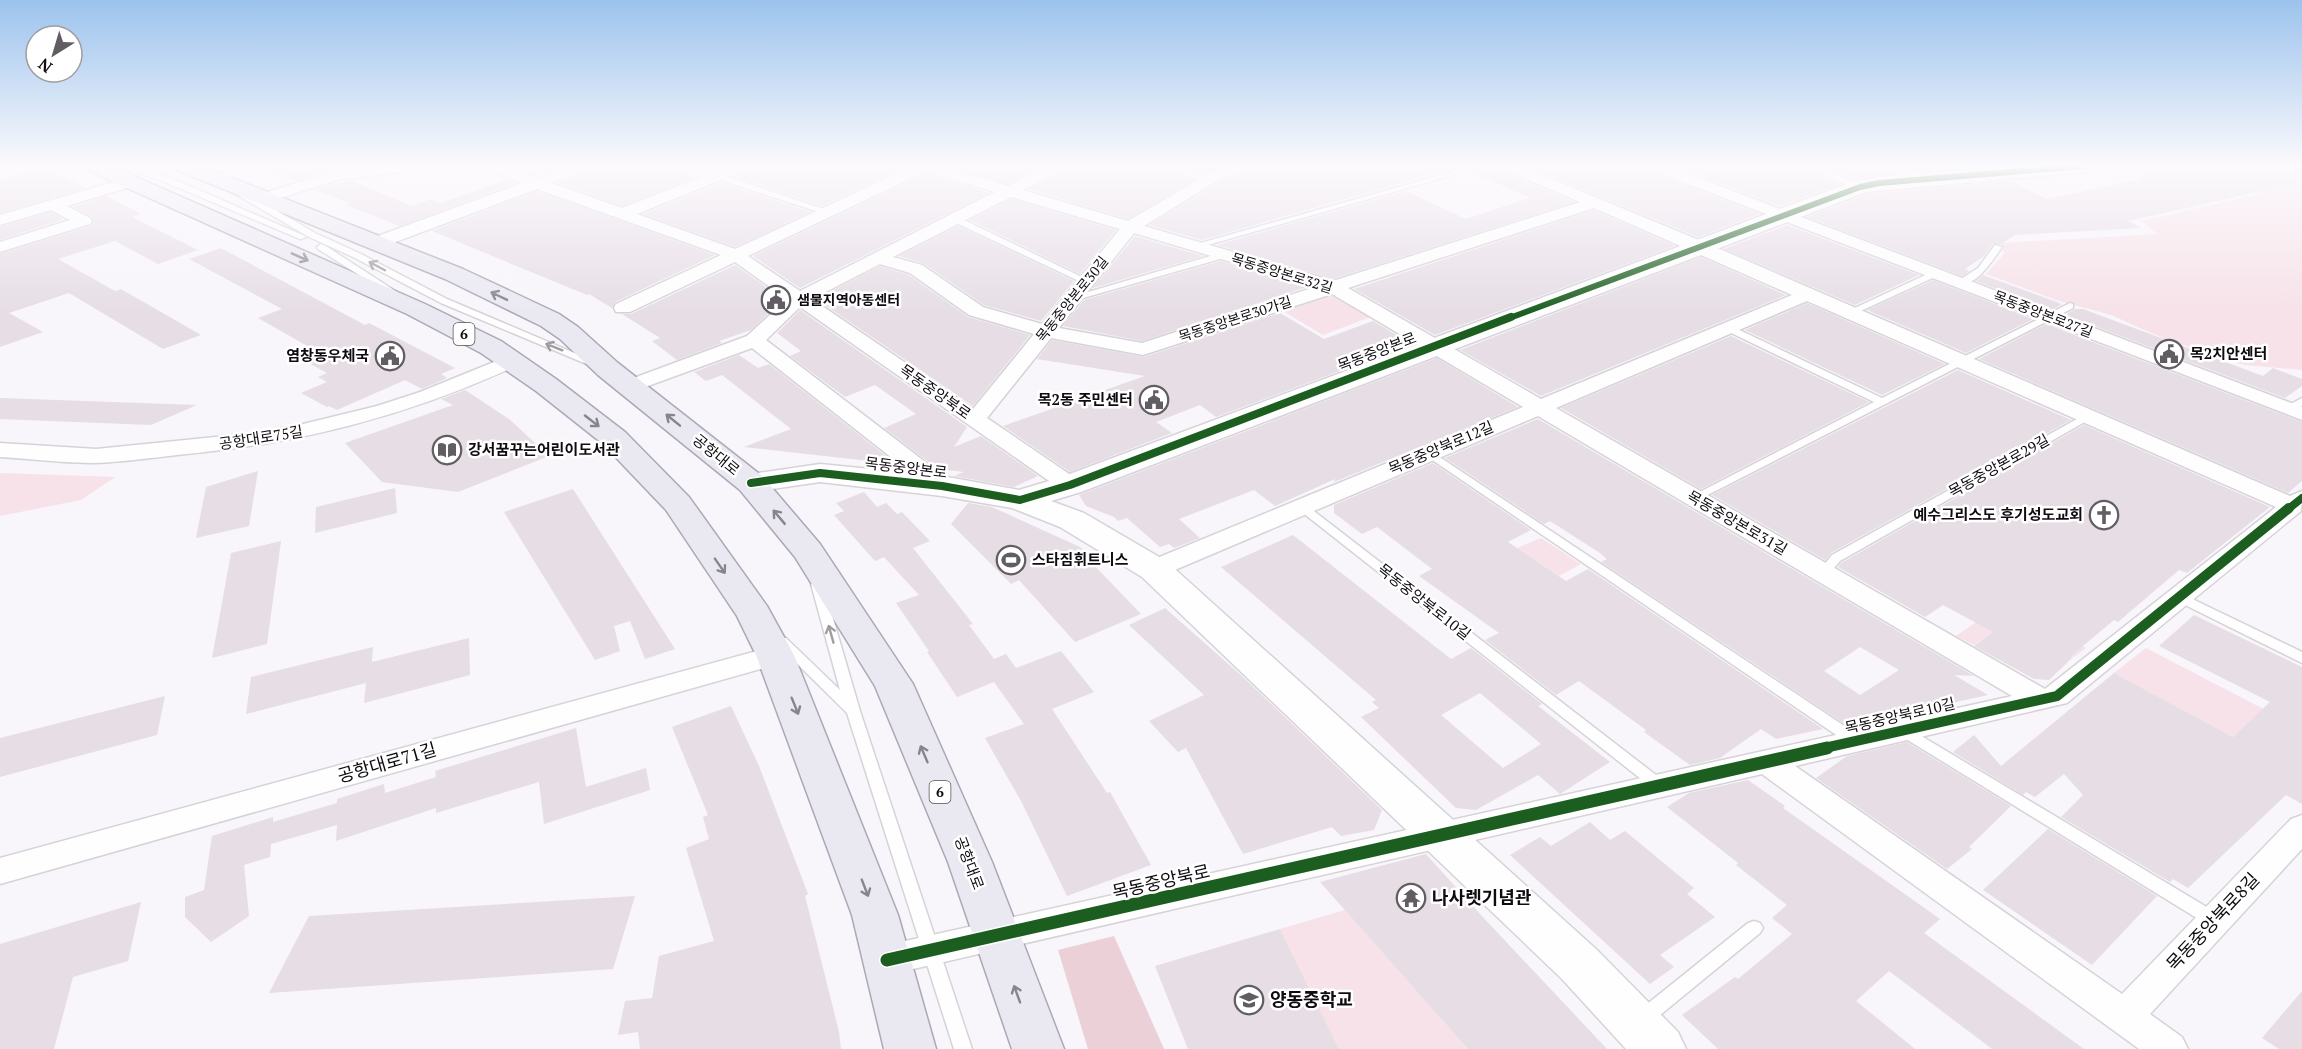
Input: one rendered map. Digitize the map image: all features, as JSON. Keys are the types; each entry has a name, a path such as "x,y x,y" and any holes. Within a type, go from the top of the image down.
{"main road":[{"name":"6","path":"215,215 416,309 511,361 614,438 678,504 754,614 775,656 875,915 910,1049"},
{"name":"공항대로","path":"306,215 454,274 550,320 569,333 619,378 751,483 808,551 894,684 970,862 1038,1049"}],"street":[{"path":"0,220 18,215"},
{"path":"0,247 84,221 72,215"},
{"path":"376,243 451,215"},
{"name":"목동중앙북로","path":"625,215 736,255 1070,485"},
{"path":"623,308 822,215"},
{"path":"619,378 754,340 799,298 963,215"},
{"name":"목동중앙본로32길","path":"1090,215 1333,287 1434,346"},
{"name":"목동중앙본로30길","path":"975,420 1130,227 1150,215"},
{"name":"목동중앙본로30가길","path":"879,258 916,269 976,311 1046,332 1143,349 1556,215"},
{"path":"1626,215 2086,417 2298,502"},
{"name":"목동중앙본로","path":"751,483 820,473 942,486 1020,500 1070,485 1784,215"},
{"name":"목동중앙본로27길","path":"1784,215 2049,317 2298,408"},
{"name":"목동중앙북로12길","path":"1154,569 1807,295"},
{"name":"목동중앙본로","path":"754,340 942,486"},
{"name":"목동중앙본로31길","path":"1434,346 2040,699"},
{"name":"공항대로75길","path":"0,450 95,456 200,447 282,436 357,420 401,406 476,378 511,361"},
{"path":"1020,500 1072,520 1154,569 1580,964 1648,1036"},
{"name":"목동중앙북로10길","path":"1443,836 2057,696 2298,502"},
{"name":"공항대로71길","path":"0,872 775,656"},
{"path":"1766,762 2169,1049"},
{"name":"목동중앙북로8길","path":"2124,1017 2302,828"},
{"name":"목동중앙북로","path":"887,960 1443,836"}],"lane":[{"path":"278,215 312,235 444,301 619,378"},
{"path":"1194,246 1305,215"},
{"path":"955,219 1086,281"},
{"path":"1961,283 1981,270 1998,247"},
{"name":"목동중앙본로32길","path":"1074,298 1224,255"},
{"path":"1849,314 1936,273"},
{"path":"1694,498 2070,306"},
{"path":"1728,328 1883,402"},
{"name":"목동중앙본로29길","path":"1823,573 1836,558 2086,417"},
{"name":"목동중앙북로10길","path":"1429,453 1856,741"},
{"name":"목동중앙북로10길","path":"1302,507 1660,786"},
{"path":"808,551 853,711 963,1049"},
{"path":"2180,597 2302,658"},
{"path":"754,614 853,711"},
{"path":"1903,730 2215,920"},
{"path":"1648,1036 1754,928"}],"shaded area":[{"path":"2168,215 2302,215 2302,370 2244,365 2165,339 2111,315 2056,300 1986,274 2004,254 2001,243 2157,234 2142,221"},
{"path":"1327,295 1337,296 1373,316 1323,335 1283,311"},
{"path":"0,473 115,477 81,500 0,516"},
{"path":"1541,538 1581,564 1559,576 1517,548"},
{"path":"2004,603 2086,648 2074,657 2050,645 1994,632 1974,645 1956,636"},
{"path":"2146,648 2302,729 2253,718 2233,737 2114,673"},
{"path":"1345,910 1468,1049 1339,1049 1280,929"},
{"path":"1114,936 1164,1049 1088,1049 1058,950"}],"building":[{"path":"41,215 56,215 64,219 0,240 0,227"},
{"path":"88,215 138,215 132,217 198,250 158,264 115,241 58,259 115,291 121,289 201,335 163,349 69,293 9,313 43,332 0,347 0,254 91,226 94,222"},
{"path":"371,215 430,215 400,226"},
{"path":"474,215 604,215 715,255 615,302 612,308 589,294 432,231"},
{"path":"646,215 804,215 735,247"},
{"path":"839,215 945,215 800,288 753,256"},
{"path":"980,215 1065,215 1116,230 1080,274 970,220"},
{"path":"1115,215 1135,215 1128,219"},
{"path":"1165,215 1289,215 1202,240 1149,225"},
{"path":"1322,215 1457,215 1466,219 1478,215 1533,215 1333,279 1217,245"},
{"path":"1579,215 1605,215 1675,246 1435,335 1354,289"},
{"path":"1644,215 1757,215 1698,237"},
{"path":"1812,215 2155,215 2128,221 2141,228 2015,235 2001,244 1993,244 1984,256 1965,269 1970,271 1962,276 1807,217"},
{"path":"1787,225 1919,275 1855,305 1724,249"},
{"path":"958,226 1074,281 1041,321 984,305 923,263 899,256"},
{"path":"1135,236 1203,256 1093,288"},
{"path":"221,248 365,325 369,323 455,368 441,374 447,378 422,389 405,380 337,410 327,407 301,393 327,382 318,377 327,373 292,354 309,347 258,318 282,309 189,259"},
{"path":"1701,257 1786,295 1541,396 1460,350"},
{"path":"1221,261 1307,287 1142,341 1063,326 1084,300"},
{"path":"735,265 783,299 751,330 719,341 722,343 677,360 652,341 660,338 622,314 631,314"},
{"path":"880,266 909,275 968,317 1030,335 973,406 816,299"},
{"path":"1983,275 2062,304 2052,310 1976,281"},
{"path":"1933,280 2033,319 1966,353 1867,310"},
{"path":"1807,303 1945,364 1882,395 1745,330"},
{"path":"2075,309 2083,309 2263,376 2273,368 2302,379 2302,386 2285,398 2065,315"},
{"path":"800,310 967,427 954,447 981,436 1038,476 1014,487 954,476 964,472 938,469 884,428 916,414 875,385 845,397 790,356 801,351 777,333"},
{"path":"1280,313 1324,339 1373,321 1412,344 1216,417 1200,405 1156,422 1172,433 1070,472 1003,426 1145,376 1037,359 1052,340 1144,357"},
{"path":"2046,324 2302,422 2302,481 2288,493 1979,359"},
{"path":"1731,336 1869,402 1701,489 1561,408"},
{"path":"739,355 758,368 769,364 896,464 744,447 791,429 722,375 706,381 694,372"},
{"path":"1437,358 1518,407 1334,482 1335,479 1275,506 1254,490 1179,519 1200,538 1174,548 1169,544 1160,547 1127,518 1118,521 1114,517 1086,506 1079,495"},
{"path":"1958,370 2071,420 1831,553 1825,560 1712,495"},
{"name":"강서꿈꾸는어린이도서관","path":"465,390 509,419 549,456 458,492 382,482 345,443 453,405 441,399"},
{"path":"0,398 197,405 151,425 0,419"},
{"path":"1538,419 1974,676 1954,675 1988,695 1952,703 1951,700 1845,724 1601,562 1607,559 1600,553 1550,521 1544,524 1445,458","holes":["1860,647 1899,670 1860,695 1824,671"]},
{"path":"2084,425 2270,507 2187,573 2179,570 2118,622 2114,620 2071,656 2073,657 2049,680 2034,679 1974,646 1993,632 1943,605 1925,617 1838,567 1841,563"},
{"path":"1433,463 1531,530 1508,542 1566,581 1588,569 1823,729 1776,739 1761,729 1720,758 1690,765 1579,681 1556,695 1485,640 1499,633 1419,576 1432,569 1377,527 1362,534 1334,513 1334,505"},
{"path":"258,471 249,526 196,538 206,487"},
{"path":"395,488 397,513 315,533 316,507"},
{"path":"573,489 675,649 645,659 630,621 614,626 620,651 595,660 504,512"},
{"path":"864,492 877,507 886,503 897,514 902,512 930,541 913,548 973,624 969,625 994,659 1006,654 1016,668 1061,651 1094,692 1052,709 1107,793 1110,792 1151,865 1067,896 1021,801 985,738 1024,724 994,682 957,697 896,603 919,595 884,557 875,561 834,515 844,511 836,503"},
{"path":"968,503 992,507 1080,547 1093,559 1089,560 1141,614 1075,642 1019,580 1011,584 951,524"},
{"path":"1293,535 1451,659 1471,648 1542,704 1538,706 1610,762 1560,794 1538,775 1476,810 1456,808 1361,717 1379,708 1372,702 1376,700 1221,567","holes":["1480,693 1541,744 1503,768 1441,715"]},
{"path":"281,541 267,644 212,658 231,553"},
{"path":"1165,608 1242,676 1382,810 1374,830 1341,836 1332,827 1243,854 1186,748 1178,752 1149,721 1204,695 1129,625"},
{"path":"2194,615 2302,667 2302,804 2286,795 2188,888 2173,879 2170,882 2061,817 2083,795 2064,774 2035,797 2026,792 2023,795 1953,752 1974,735 2001,766 2114,673 2233,737 2270,702 2159,646"},
{"path":"469,638 470,675 364,703 366,683 246,714 251,677 373,647 372,662"},
{"path":"165,696 157,735 0,777 0,738"},
{"path":"731,706 759,766 808,894 805,896 839,1032 841,1049 640,1049 638,1032 618,1035 625,1001 652,998 659,956 714,941 686,848 709,839 703,817 708,815 672,727"},
{"path":"576,728 586,787 646,768 650,790 544,824 539,782 436,813 436,808 336,841 337,825 271,844 270,857 244,865 249,916 211,942 185,917 185,897 204,890 212,836 273,817 273,822 337,803 337,799 384,784 385,793 436,777 435,771"},
{"path":"1907,742 2011,806 1969,847 1972,849 1947,869 1816,778 1847,756"},
{"path":"1748,780 1785,806 1783,808 1940,919 1924,933 2084,1049 1992,1049 1889,971 1856,1001 1915,1049 1718,1049 1682,1015 1735,977 1738,979 1792,934 1772,918 1787,905 1667,807 1689,793"},
{"path":"1590,822 1610,840 1625,831 1694,888 1687,894 1715,917 1660,955 1674,967 1650,984 1510,855 1540,837 1551,846"},
{"path":"2048,829 2157,896 2092,965 1983,890"},
{"path":"1426,854 1607,1049 1468,1049 1320,882"},
{"path":"635,896 613,969 269,993 309,916"},
{"path":"141,902 128,961 73,977 54,1049 0,1049 0,944"},
{"path":"1280,929 1339,1049 1188,1049 1155,966"},
{"path":"2302,991 2302,1049 2279,1049 2262,1038"}],"cycle path":[{"path":"751,483 820,473 942,486 1020,500 1070,485 1785,215"},
{"path":"887,960 2057,696 2302,498"}],"place":[{"name":"샘물지역아동센터","path":"776,300"},
{"name":"목2치안센터","path":"2169,354"},
{"name":"염창동우체국","path":"390,356"},
{"name":"목2동 주민센터","path":"1154,400"},
{"name":"강서꿈꾸는어린이도서관","path":"447,450"},
{"name":"예수그리스도 후기성도교회","path":"2104,515"},
{"name":"스타짐휘트니스","path":"1011,560"},
{"name":"나사렛기념관","path":"1411,898"},
{"name":"양동중학교","path":"1249,1000"}]}
